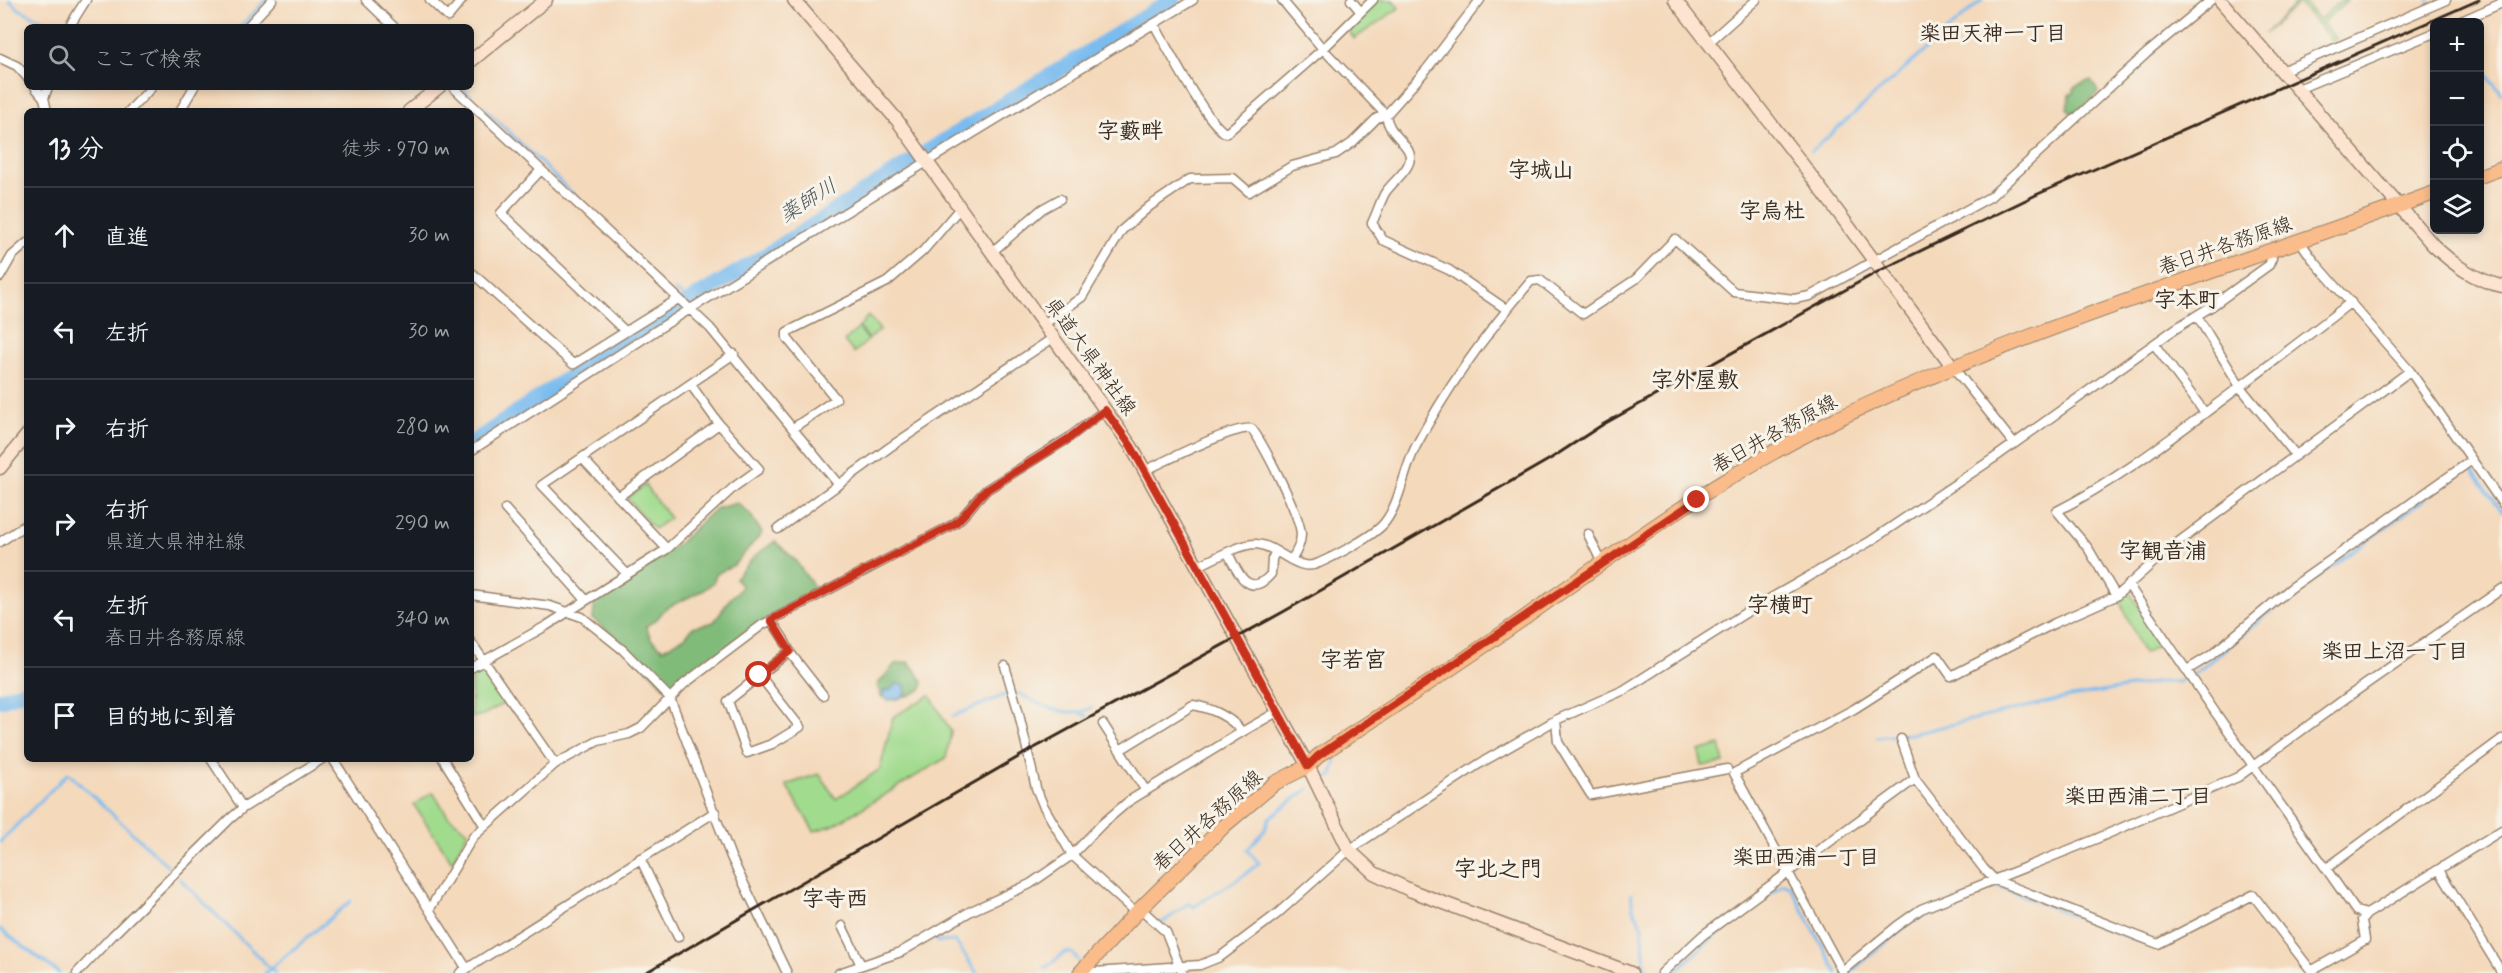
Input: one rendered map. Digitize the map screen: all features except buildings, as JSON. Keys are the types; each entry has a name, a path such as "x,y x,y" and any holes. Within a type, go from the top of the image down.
{"main road":[{"path":"474,59 546,0"},
{"name":"県道大県神社線","path":"794,0 897,120 1131,446 1308,766 1349,850"},
{"path":"1675,0 1797,157 1953,367"},
{"path":"2220,0 2421,234 2450,261 2473,276 2502,286"},
{"path":"413,108 435,90"},
{"path":"2484,175 2502,168"},
{"name":"春日井各務原線","path":"1080,973 1224,825 1275,783 1308,766 1318,756 1490,642 1602,563 1765,456 1871,403 1953,367 2112,305 2430,194"},
{"path":"0,468 24,439"},
{"path":"1349,850 1374,873 1412,891 1631,973"}],"street":[{"path":"71,24 86,0"},
{"path":"250,24 272,0"},
{"path":"366,0 391,24"},
{"path":"430,0 448,17 462,0"},
{"path":"474,449 587,374 965,138 1193,0"},
{"path":"1282,0 1323,49 1386,115 1387,123 1406,148 1410,160 1386,192 1372,223 1383,240 1449,270 1506,309"},
{"path":"1351,0 1360,11"},
{"path":"1154,24 1214,123 1225,133 1323,49 1373,0"},
{"path":"1044,324 1082,297 1122,230 1150,206 1190,179 1233,178 1249,192 1292,166 1336,154 1352,143 1377,118 1386,115 1426,70 1480,0"},
{"path":"1708,43 1756,0"},
{"path":"1196,567 1253,544 1263,545 1291,560 1315,565 1385,523 1410,456 1426,427 1448,391 1506,309 1530,281 1540,280 1583,314 1636,279 1675,239 1729,289 1741,294 1803,298 1822,291 1990,197 2147,53 2211,0"},
{"path":"2282,71 2446,0"},
{"path":"2468,18 2502,3"},
{"path":"2298,89 2430,35"},
{"path":"0,58 17,66 24,74"},
{"path":"37,90 44,98 46,108"},
{"path":"44,98 47,90"},
{"path":"132,108 149,90"},
{"path":"182,108 192,90"},
{"path":"456,90 471,108"},
{"path":"474,111 692,310 734,354 839,484"},
{"path":"541,170 501,213 626,331"},
{"path":"992,252 1042,209 1060,199"},
{"path":"793,428 836,399 787,338 787,332 887,282 940,235 960,208"},
{"path":"2300,240 2314,261 2410,371 2502,503"},
{"path":"0,277 12,256 24,246"},
{"path":"1074,973 1181,970 1220,957 1240,943 1349,850 1479,764 1556,720 1624,690 1750,610 1869,542 2014,444 2269,265 2272,258 2268,251"},
{"path":"474,275 573,364 678,299"},
{"path":"2116,596 2088,548 2057,511 2094,491 2184,431 2351,302"},
{"path":"2197,316 2241,388 2295,454"},
{"path":"778,529 890,447 1053,338"},
{"path":"2154,344 2205,413"},
{"path":"627,574 542,485 734,354"},
{"path":"1953,367 2014,444"},
{"path":"2410,371 2164,552 2116,596 2055,623 1951,676 1937,656 1854,709 1734,773 1843,972 1897,926 1922,909 2238,777 2502,588"},
{"path":"474,666 667,549 734,487 759,469 719,424 690,385"},
{"path":"429,910 473,837 555,764 598,741 636,731 684,684 771,620 954,524 986,490 1068,439 1105,410"},
{"path":"618,497 719,424"},
{"path":"1144,471 1228,433 1244,427 1252,429 1276,472 1301,532 1298,548 1291,560"},
{"path":"582,458 667,549"},
{"path":"2187,670 2210,656 2291,588 2472,460"},
{"path":"505,508 586,600"},
{"path":"0,542 24,526"},
{"path":"1588,534 1602,563"},
{"path":"1228,553 1242,578 1249,584 1256,584 1271,574 1272,559 1276,551"},
{"path":"2129,586 2356,911 2367,914"},
{"path":"474,595 550,606 582,617 597,627 670,698 740,877 788,973"},
{"path":"771,620 790,651 823,695"},
{"path":"474,646 555,764"},
{"path":"759,675 800,727 772,744 747,753 728,701 759,675 790,651"},
{"path":"1005,666 1036,788 1043,805 1072,855 1166,932 1181,970"},
{"path":"1120,750 1193,705 1204,707 1234,721 1242,732"},
{"path":"839,973 909,948 971,911 1030,884 1072,855 1102,824 1146,791 1277,712"},
{"path":"1556,720 1558,742 1591,795 1727,769"},
{"path":"1103,724 1146,791"},
{"path":"1902,739 1915,779 1995,880 2158,944 2253,895 2312,972 2365,940 2362,920 2367,914 2502,831"},
{"path":"2327,868 2502,739"},
{"path":"213,762 243,808"},
{"path":"77,973 193,855 243,808 317,762"},
{"path":"335,762 429,910 463,971 715,812"},
{"path":"445,762 484,825"},
{"path":"1662,973 1703,935 1915,779"},
{"path":"640,858 678,937"},
{"path":"2439,870 2502,973"},
{"path":"842,926 861,965"}],"green space":[{"path":"1378,0 1393,0 1399,8 1354,39 1346,27"},
{"path":"2294,0 2302,0 2319,20 2341,0 2347,0 2322,23 2336,39 2332,41 2299,3 2264,34 2296,3"},
{"path":"2091,80 2097,94 2076,114 2073,111 2071,113 2067,109 2070,94 2074,93 2074,87"},
{"path":"868,316 880,330 869,339 859,327"},
{"path":"859,328 868,340 854,353 844,341"},
{"path":"645,485 670,518 654,529 627,498"},
{"path":"737,503 750,514 762,533 734,565 716,574 713,583 702,591 666,608 657,619 646,626 651,639 663,649 685,637 693,627 714,622 729,600 742,587 735,578 754,557 775,541 795,560 817,591 754,626 684,679 665,687 621,642 593,619 595,600 677,545 715,509"},
{"path":"2130,593 2163,642 2143,654 2119,598"},
{"path":"909,662 923,681 922,689 908,696 881,697 877,685 895,664"},
{"path":"486,667 508,701 485,714 474,717 474,673"},
{"path":"930,695 951,732 946,758 834,825 814,831 786,785 819,774 836,799 880,769 893,717"},
{"path":"1720,745 1724,763 1702,766 1699,751"},
{"path":"433,792 448,816 468,831 452,862 414,805"}],"water":[{"path":"896,684 905,685 906,694 898,699 888,700 884,697 883,691 890,690"}],"waterway":[{"path":"9,0 19,9 50,24"},
{"path":"243,24 266,0"},
{"name":"薬師川","path":"474,442 618,344 773,251 952,136 1173,0"},
{"path":"1812,151 1982,0"},
{"path":"2484,71 2502,94"},
{"path":"465,90 471,96"},
{"path":"481,105 579,200"},
{"path":"675,291 682,295"},
{"path":"1877,737 1911,734 2065,698 2160,682 2178,682 2196,673 2273,609 2466,469 2472,470 2502,511"},
{"name":"薬師川","path":"0,700 24,691"},
{"path":"1018,693 1054,709 1073,712 1091,708"},
{"path":"953,716 1007,694"},
{"path":"1081,713 1087,716"},
{"path":"1322,783 1332,775 1337,756"},
{"path":"0,842 68,773 169,867"},
{"path":"1162,923 1189,903 1194,907 1259,863 1247,850 1265,830 1269,818 1308,789"},
{"path":"180,879 275,973"},
{"path":"1673,973 1725,927 1784,884 1790,886 1837,973"},
{"path":"1849,973 1910,923 1995,885 2154,947"},
{"path":"1631,894 1633,908 1642,926 1645,968 1649,972"},
{"path":"265,973 351,901"},
{"path":"0,929 59,973"},
{"path":"2161,947 2186,934"},
{"path":"933,936 938,942 955,941 977,973"},
{"path":"1045,968 1066,952 1072,953 1079,961"}],"railway":[{"path":"645,973 1027,752 1283,612 1550,459 1602,425 1881,270 2038,194 2479,0"}],"district":[{"name":"楽田天神一丁目","path":"1993,33"},
{"name":"字藪畔","path":"1130,130"},
{"name":"字城山","path":"1541,169"},
{"name":"字烏杜","path":"1772,210"},
{"name":"字本町","path":"2187,299"},
{"name":"字外屋敷","path":"1695,379"},
{"name":"字観音浦","path":"2163,550"},
{"name":"字横町","path":"1780,604"},
{"name":"楽田上沼一丁目","path":"2395,651"},
{"name":"字若宮","path":"1353,659"},
{"name":"楽田西浦二丁目","path":"2138,796"},
{"name":"楽田西浦一丁目","path":"1806,857"},
{"name":"字北之門","path":"1498,868"},
{"name":"字寺西","path":"835,898"}],"route":[{"path":"759,675 790,651 771,620 954,524 986,490 1068,439 1105,410 1131,446 1252,669 1308,766 1318,756 1490,642 1697,500"}]}
